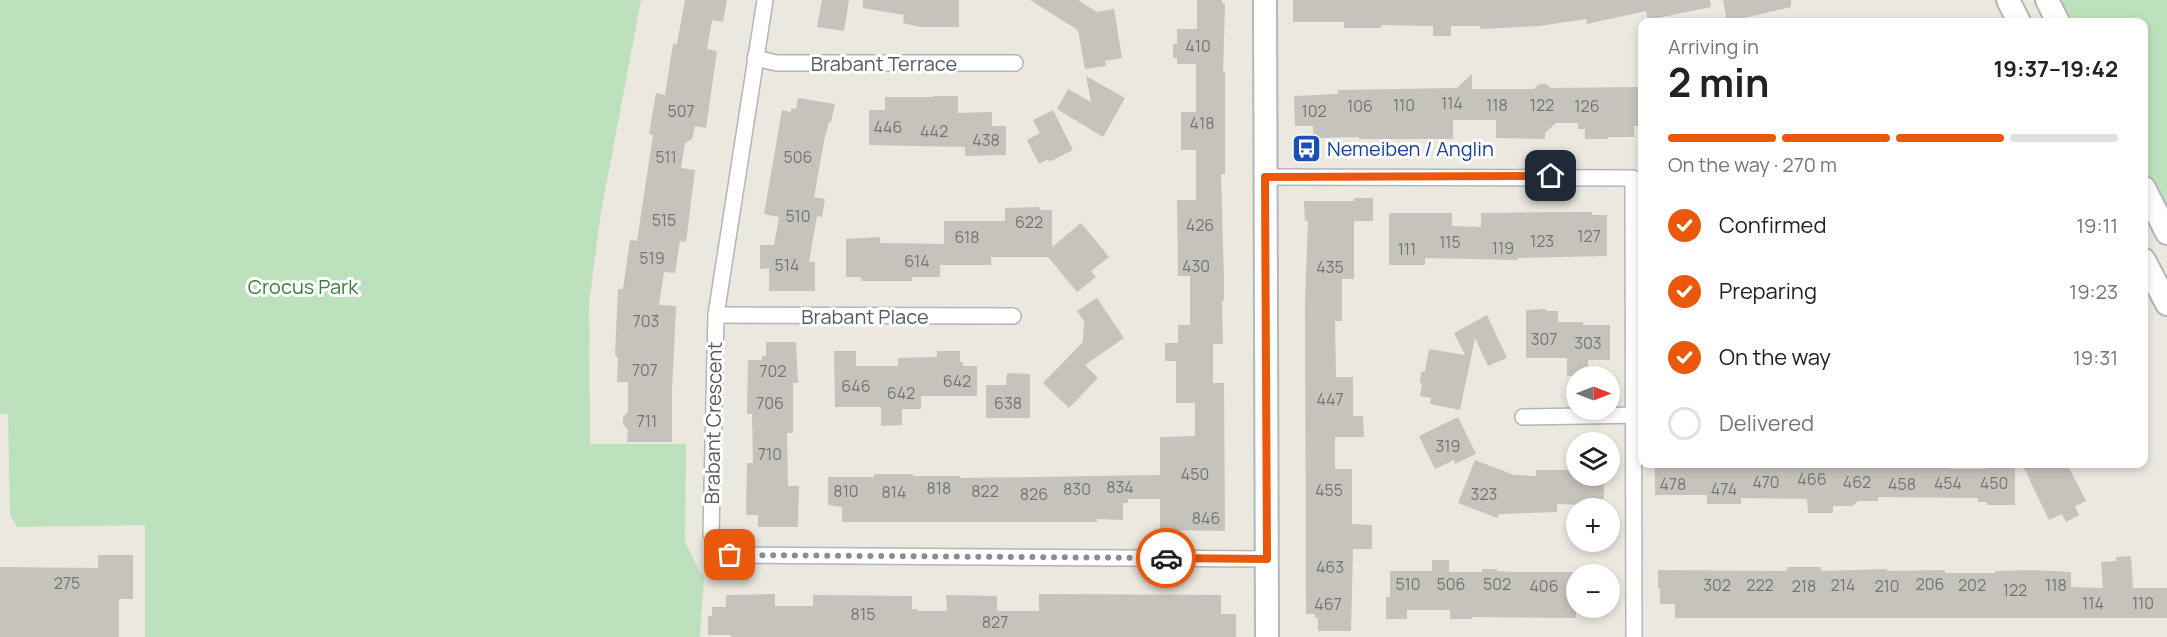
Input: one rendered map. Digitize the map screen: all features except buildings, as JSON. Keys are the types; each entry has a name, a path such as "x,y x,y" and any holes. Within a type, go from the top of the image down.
{"street":[{"name":"Brabant Crescent","path":"765,0 754,58 716,315 711,534 720,551 730,555 1267,559"},
{"path":"1265,0 1267,637"},
{"path":"2008,0 2017,18"},
{"path":"2047,0 2056,18"},
{"name":"Brabant Terrace","path":"754,58 777,63 1015,63"},
{"path":"1265,177 1599,176 1638,178 1638,415 1634,637"},
{"path":"2148,196 2167,233"},
{"path":"2148,268 2167,304"},
{"name":"Brabant Place","path":"716,315 1013,316"},
{"path":"1523,417 1638,415"}],"green space":[{"name":"Crocus Park","path":"0,0 641,0 600,218 589,304 590,444 686,444 685,542 700,573 704,576 700,637 145,637 145,525 17,527 10,515 8,414 0,414"},
{"path":"2047,0 2167,0 2167,233 2148,196 2148,18 2056,18"}],"way so far":[{"path":"730,555 1166,558"}],"place":[{"name":"Nemeiben / Anglin","path":"1306,148"}],"route":[{"path":"1166,558 1267,559 1265,177 1551,176"}]}
